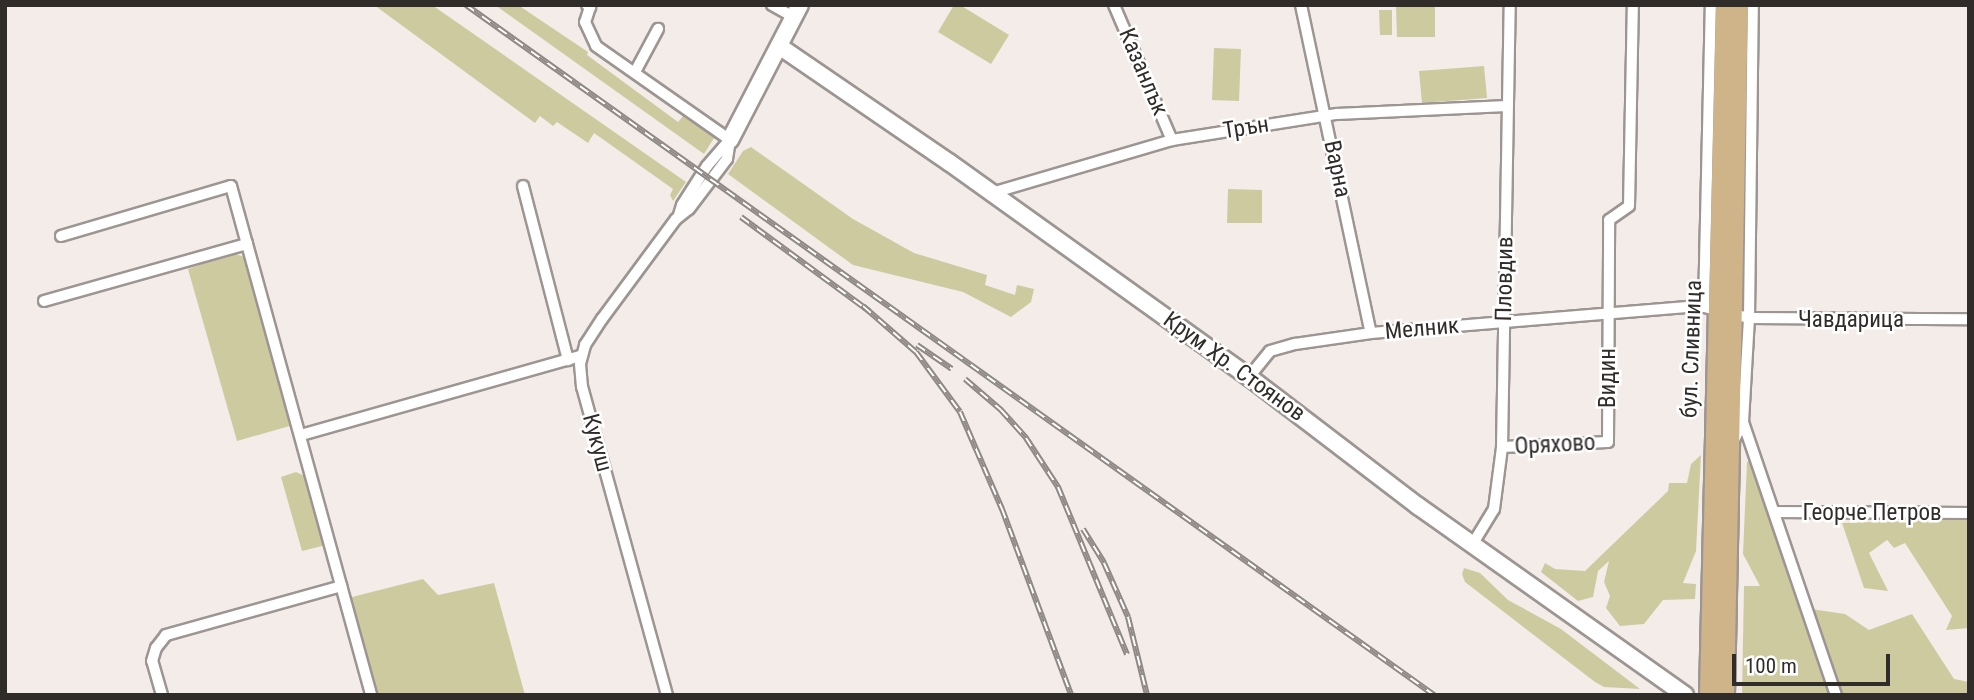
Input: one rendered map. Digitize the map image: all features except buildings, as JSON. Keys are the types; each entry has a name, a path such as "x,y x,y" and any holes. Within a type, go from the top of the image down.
{"main road":[{"name":"бул. Сливница","path":"1709,695 1728,461 1725,5"},
{"name":"бул. Сливница","path":"1725,695 1719,585 1726,312 1740,5"}],"street":[{"path":"587,5 590,7 585,22 596,46 730,140"},
{"path":"301,435 581,356 601,319 679,215 689,209 727,159 730,140 797,11 772,5"},
{"name":"Казанлък","path":"1114,5 1172,140"},
{"name":"Варна","path":"1301,5 1371,333"},
{"name":"Пловдив","path":"1472,545 1494,509 1502,447 1510,5"},
{"name":"Видин","path":"1608,442 1609,220 1629,206 1633,5"},
{"name":"бул. Сливница","path":"1711,5 1726,312 1744,422 1737,431 1728,461"},
{"name":"бул. Сливница","path":"1726,312 1753,5"},
{"path":"635,72 658,29"},
{"name":"Крум Хр. Стоянов","path":"779,46 992,193 1249,377 1472,545 1685,695"},
{"name":"Трън","path":"992,193 1172,140 1325,116 1507,106"},
{"path":"61,236 231,186 371,695"},
{"path":"523,186 568,360"},
{"path":"44,301 247,244"},
{"name":"Мелник","path":"1249,377 1264,356 1276,348 1371,333 1608,314 1726,312"},
{"name":"Чавдарица","path":"1726,312 1969,319"},
{"name":"Кукуш","path":"581,356 582,387 667,695"},
{"path":"1744,422 1836,695"},
{"name":"Оряхово","path":"1502,447 1608,442"},
{"name":"Георче Петров","path":"1775,512 1969,513"},
{"path":"162,695 152,661 156,648 166,635 341,586"}],"shaded area":[{"path":"374,5 432,5 686,182 673,201 670,195 673,189 594,133 588,143 557,122 553,126 540,116 535,123"},
{"path":"495,5 518,5 588,52 587,55 678,122 684,115 714,138 704,154"},
{"path":"954,5 960,5 1009,35 991,64 938,32"},
{"path":"1396,7 1435,7 1435,37 1397,37"},
{"path":"1379,10 1392,10 1392,35 1380,35"},
{"path":"1214,48 1241,49 1239,101 1212,100"},
{"path":"1484,66 1487,98 1422,103 1419,71"},
{"path":"751,147 853,219 914,253 987,275 985,285 1015,295 1017,285 1034,289 1031,302 1011,317 963,292 853,265 728,174 743,151"},
{"path":"1228,189 1262,190 1262,223 1227,223"},
{"path":"233,253 247,258 293,425 237,441 188,269"},
{"path":"1701,455 1696,551 1683,583 1696,584 1695,599 1663,600 1644,624 1620,626 1606,608 1610,596 1604,582 1609,561 1598,571 1593,597 1578,601 1541,572 1545,563 1555,569 1585,571 1668,491 1669,483 1687,483 1691,464"},
{"path":"1749,461 1826,678 1829,695 1742,695 1744,586 1760,586 1743,554"},
{"path":"296,472 307,477 326,545 302,551 281,477"},
{"path":"1969,519 1969,628 1946,630 1952,616 1905,543 1894,548 1887,540 1869,553 1888,591 1864,588 1842,523"},
{"path":"1464,568 1480,573 1508,600 1561,629 1640,689 1604,687 1595,682 1465,582 1462,574"},
{"path":"423,579 438,595 494,583 525,695 370,695 348,598"},
{"path":"1811,609 1845,614 1869,630 1912,614 1954,679 1969,682 1969,695 1840,695"}],"railway":[{"path":"466,5 1434,695"},
{"path":"741,217 869,311"},
{"path":"863,306 916,352 960,412 1002,509 1071,695"},
{"path":"917,345 952,369"},
{"path":"965,379 1001,410 1026,438 1058,487 1127,654"},
{"path":"1083,529 1104,563 1128,617 1147,695"}]}
